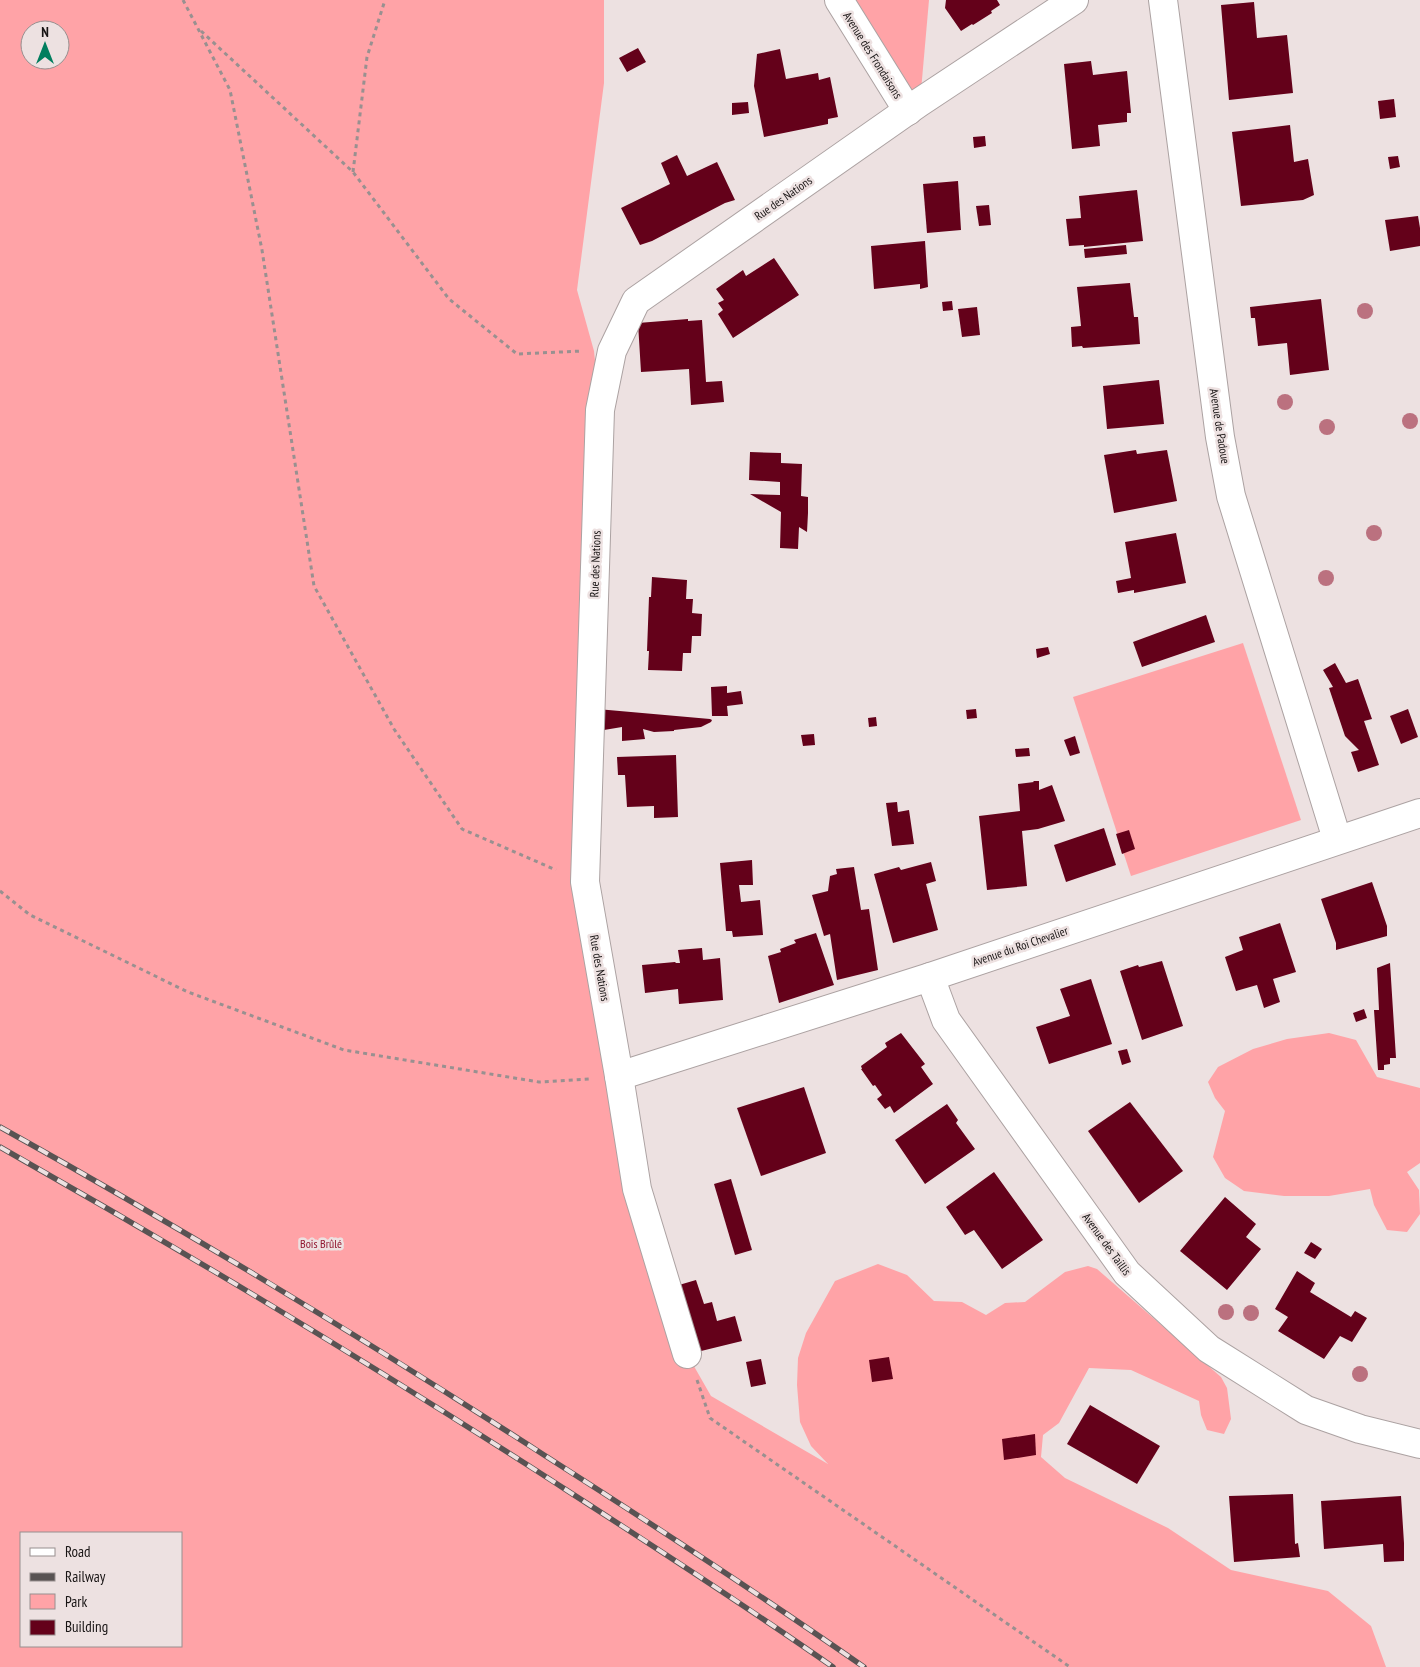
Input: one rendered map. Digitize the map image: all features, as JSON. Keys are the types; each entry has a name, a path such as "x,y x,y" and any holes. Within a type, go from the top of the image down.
{"street":[{"name":"Avenue des Frondaisons","path":"839,0 908,111"},
{"name":"Rue des Nations","path":"687,1354 637,1189 585,882 600,410 612,351 636,300 908,111 1074,0"},
{"name":"Avenue de Padoue","path":"1163,0 1220,437 1231,496 1337,839"},
{"name":"Avenue du Roi Chevalier","path":"619,1076 930,977 1420,812"},
{"name":"Avenue des Taillis","path":"930,977 946,1020 1127,1273 1209,1349 1306,1410 1360,1429 1420,1444"}],"path":[{"path":"183,0 230,90 262,250 314,586 394,729 462,829 585,882"},
{"path":"353,172 367,57 385,0"},
{"path":"199,29 353,172 449,299 517,354 612,351"},
{"path":"0,891 30,915 188,992 344,1050 539,1082 619,1076"},
{"path":"687,1354 710,1418 1070,1667"}],"green space":[{"name":"Bois Brûlé","path":"0,0 604,0 604,83 577,290 594,351 600,410 585,869 619,1076 687,1354 711,1396 828,1464 811,1446 800,1422 797,1385 798,1358 806,1333 835,1281 878,1264 907,1275 934,1301 962,1302 986,1315 1005,1303 1025,1302 1065,1272 1088,1266 1097,1269 1221,1377 1227,1388 1231,1419 1224,1434 1207,1430 1201,1415 1199,1401 1131,1370 1089,1368 1059,1423 1043,1435 1041,1457 1065,1478 1168,1528 1231,1570 1328,1591 1371,1626 1386,1667 0,1667"},
{"path":"839,0 929,0 920,102"},
{"path":"1243,643 1301,820 1131,876 1073,697"},
{"path":"1329,1033 1356,1040 1377,1077 1420,1088 1420,1163 1407,1172 1419,1190 1420,1214 1407,1232 1387,1230 1374,1205 1370,1189 1329,1196 1284,1196 1244,1191 1225,1178 1213,1157 1225,1111 1215,1098 1208,1082 1218,1067 1253,1049 1287,1039"}],"building":[{"path":"946,0 997,0 1000,5 991,11 992,13 961,31 945,8"},
{"path":"1254,2 1257,38 1287,35 1293,93 1229,100 1221,5"},
{"path":"638,48 646,62 627,72 619,58"},
{"path":"780,49 786,79 818,73 819,80 830,77 838,117 828,119 828,124 764,137 754,86 757,54"},
{"path":"1091,61 1093,75 1127,71 1131,113 1127,113 1127,122 1098,125 1100,146 1072,149 1064,64"},
{"path":"1394,99 1396,117 1380,119 1378,101"},
{"path":"748,102 749,113 732,115 732,103"},
{"path":"1290,125 1294,162 1308,159 1314,195 1303,200 1241,206 1232,132"},
{"path":"985,136 986,146 974,148 973,137"},
{"path":"677,155 687,176 717,162 735,200 725,203 652,241 640,245 621,208 670,184 661,163"},
{"path":"1398,156 1400,167 1390,169 1388,157"},
{"path":"958,181 961,230 927,233 923,184"},
{"path":"1137,190 1143,241 1084,247 1084,245 1069,246 1066,219 1081,218 1079,196"},
{"path":"989,205 991,225 979,226 976,206"},
{"path":"1418,216 1420,246 1390,251 1385,220"},
{"path":"925,241 928,287 920,289 920,284 874,289 871,246"},
{"path":"1126,245 1127,254 1085,258 1084,249"},
{"path":"774,258 799,295 733,338 718,314 723,310 718,303 724,300 716,289 743,270 746,276"},
{"path":"1130,283 1134,317 1138,317 1140,344 1072,347 1071,327 1081,326 1077,287"},
{"path":"1321,299 1329,370 1290,375 1287,343 1258,346 1255,318 1251,318 1250,307"},
{"path":"952,301 953,310 943,311 942,302"},
{"path":"977,307 980,335 962,337 958,309"},
{"path":"688,319 688,321 702,320 706,382 722,381 724,402 691,405 689,369 641,372 638,323"},
{"path":"1159,380 1164,424 1107,429 1103,386"},
{"path":"1136,450 1137,454 1167,450 1177,501 1114,513 1104,455"},
{"path":"750,452 781,453 781,463 802,464 801,496 808,497 808,513 807,532 799,527 798,549 780,548 781,512 750,494 780,495 780,482 749,480"},
{"path":"1176,533 1186,583 1134,593 1134,590 1118,593 1116,581 1131,578 1125,542"},
{"path":"652,577 687,580 686,599 693,599 692,613 702,614 701,636 692,636 691,653 683,653 682,671 648,670 649,597 651,597"},
{"path":"1206,615 1215,642 1142,667 1133,642"},
{"path":"1048,647 1050,654 1037,658 1036,649"},
{"path":"1335,663 1346,683 1358,679 1372,719 1364,721 1379,765 1358,772 1351,752 1359,750 1345,736 1329,688 1333,687 1323,670"},
{"path":"727,686 727,693 741,691 743,704 727,706 728,716 712,716 711,687"},
{"path":"597,709 712,720 701,727 674,731 654,732 643,729 645,739 622,741 622,727 595,730"},
{"path":"976,709 977,718 967,719 966,710"},
{"path":"1408,709 1418,737 1401,744 1390,716"},
{"path":"876,717 877,726 869,727 868,718"},
{"path":"814,734 815,745 803,746 801,735"},
{"path":"1075,736 1080,753 1070,756 1064,740"},
{"path":"1029,748 1030,756 1016,757 1015,749"},
{"path":"676,755 678,817 654,818 654,806 627,807 625,775 618,775 617,757"},
{"path":"1039,781 1039,790 1052,785 1065,821 1038,829 1022,831 1027,886 987,890 979,816 1020,811 1018,784"},
{"path":"897,802 898,812 909,810 914,844 892,846 886,803"},
{"path":"1104,828 1116,865 1066,882 1054,845"},
{"path":"1129,830 1135,849 1122,854 1116,834"},
{"path":"752,860 753,885 739,885 741,902 760,900 763,935 733,937 732,931 726,931 720,863"},
{"path":"931,862 936,881 926,884 938,930 893,943 874,874 899,867 901,870"},
{"path":"854,867 861,910 869,909 878,970 837,980 830,934 824,936 812,895 828,891 830,876 837,874 836,869"},
{"path":"1372,882 1387,926 1387,936 1336,950 1336,943 1321,899"},
{"path":"1280,923 1296,972 1273,979 1280,1002 1264,1008 1257,985 1236,991 1225,957 1243,950 1239,937"},
{"path":"816,933 834,985 779,1003 768,956 781,952 780,949 796,943 794,940"},
{"path":"702,948 703,960 720,958 723,1000 679,1004 678,989 645,993 642,965 680,963 678,950"},
{"path":"1162,961 1183,1026 1142,1040 1120,971 1138,965 1139,967"},
{"path":"1390,963 1396,1058 1390,1058 1390,1064 1384,1065 1384,1070 1378,1070 1374,1010 1379,1010 1377,968"},
{"path":"1091,979 1112,1044 1049,1064 1036,1027 1070,1016 1060,989"},
{"path":"1364,1009 1367,1018 1356,1022 1353,1013"},
{"path":"901,1033 925,1064 921,1067 933,1084 894,1113 890,1106 885,1109 877,1099 882,1095 875,1085 873,1086 861,1069 861,1066 887,1047 885,1043"},
{"path":"1127,1049 1131,1062 1122,1065 1118,1051"},
{"path":"804,1087 826,1153 761,1176 737,1108"},
{"path":"1130,1102 1183,1171 1139,1203 1088,1131"},
{"path":"947,1104 958,1120 956,1123 975,1149 925,1184 895,1140"},
{"path":"994,1172 1043,1240 1002,1269 974,1230 965,1235 946,1207"},
{"path":"731,1179 752,1250 735,1255 714,1184"},
{"path":"1225,1197 1256,1224 1246,1237 1261,1249 1227,1290 1180,1251"},
{"path":"1311,1242 1322,1249 1315,1259 1304,1253"},
{"path":"1297,1271 1315,1283 1310,1292 1351,1317 1355,1311 1367,1318 1352,1342 1340,1336 1324,1359 1278,1331 1288,1317 1275,1309"},
{"path":"696,1280 704,1304 712,1302 717,1321 735,1316 742,1341 697,1352 679,1285"},
{"path":"889,1357 893,1379 872,1382 869,1360"},
{"path":"761,1359 766,1384 751,1387 746,1362"},
{"path":"1090,1405 1160,1446 1137,1484 1067,1444"},
{"path":"1035,1434 1036,1455 1004,1460 1002,1439"},
{"path":"1293,1494 1295,1544 1298,1543 1300,1557 1234,1562 1229,1496"},
{"path":"1401,1496 1404,1561 1384,1562 1383,1544 1324,1549 1321,1501"}],"railway":[{"path":"0,1127 275,1286 410,1370 665,1533 864,1667"},
{"path":"0,1147 271,1305 404,1387 649,1543 833,1667"}]}
